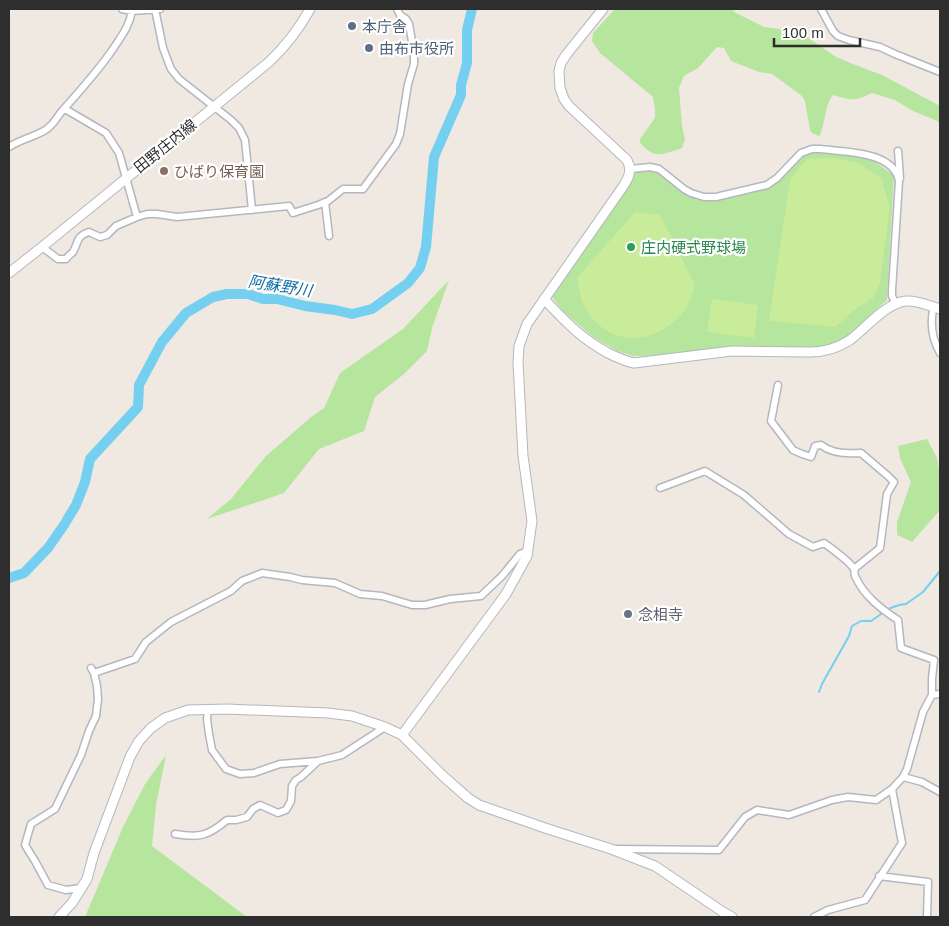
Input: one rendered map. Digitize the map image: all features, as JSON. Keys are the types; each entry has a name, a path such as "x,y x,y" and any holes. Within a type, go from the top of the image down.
{"street":[{"path":"122,9 160,9"},
{"path":"155,9 163,48 171,70 239,128 246,140 252,210"},
{"name":"田野庄内線","path":"9,273 260,70 279,53 310,9"},
{"path":"42,247 58,259 66,259 73,251 77,240 83,234 89,232 100,237 107,235 116,226 147,214 185,217 288,206 293,213 325,202 344,188 363,189 396,144 400,134 408,84 414,64 409,24 396,9"},
{"path":"402,735 506,594 527,556 532,521 523,456 519,346 527,324 625,183 631,169 627,160 569,106 560,88 559,71 564,57 603,9"},
{"path":"821,9 832,31 838,36 880,47 940,72"},
{"path":"9,146 31,138 55,122 102,66 124,34 129,23 131,10"},
{"path":"65,109 106,133 119,153 136,217"},
{"path":"631,169 650,167 659,169 687,191 700,196 712,197 767,184 777,178 801,153 812,149 820,149 878,157 895,171 899,184"},
{"path":"896,304 892,296 892,290 900,167 898,151"},
{"path":"325,202 329,236"},
{"path":"544,299 571,328 588,341 625,361 634,362 732,352 826,351 848,341 896,304 910,301 937,310 932,322 932,332 940,353"},
{"path":"778,386 771,421 793,450 811,457 815,446 821,445 827,450 852,454 861,453 894,482 887,494 880,548 854,569"},
{"path":"611,849 720,850 745,817 757,810 789,814 832,800 848,797 876,800 892,790 903,777 923,712 932,696 934,660 901,648 898,620 878,607 870,599 856,578 854,569 840,555 824,543 813,547 789,534 744,495 705,471 660,488"},
{"path":"81,888 66,890 48,885 25,845 31,824 55,809 81,754 96,716 97,686 92,671 135,659 146,642 171,622 231,591 242,581 262,573 302,580 335,583 360,594 382,596 412,604 425,605 450,599 481,596 502,576 520,554 528,551"},
{"path":"932,696 940,694"},
{"path":"208,709 208,727 212,750 226,769 240,774 280,764 318,761 342,756 385,727"},
{"path":"58,917 72,904 87,879 94,854 130,757 139,741 151,728 166,718 188,710 208,709 328,713 352,716 385,727 402,735 443,776 479,805 611,849 655,866 732,917"},
{"path":"175,834 202,836 215,830 227,820 247,817 253,809 260,805 278,813 286,810 291,801 292,786 296,780 318,761"},
{"path":"903,777 922,782 940,792"},
{"path":"814,917 828,910 865,900 902,843 892,790"},
{"path":"879,876 928,882 927,917"}],"green space":[{"path":"615,9 731,9 764,27 800,32 836,57 882,75 940,106 940,123 911,110 895,100 872,93 861,98 852,99 833,95 828,103 819,136 810,130 805,101 802,96 772,74 759,72 731,61 724,48 717,47 698,68 684,76 679,88 685,139 682,148 655,154 640,143 640,139 655,118 653,97 600,53 592,41 593,33"},
{"path":"820,151 872,160 894,175 887,300 842,341 824,348 739,347 633,356 617,351 593,337 563,311 552,297 552,293 636,173 650,169 664,176 691,197 715,200 772,186 785,176 797,160 810,153"},
{"path":"835,158 858,163 881,178 890,207 880,283 873,298 853,311 835,327 769,321 790,179 807,159"},
{"path":"635,212 660,215 695,285 685,309 669,326 657,333 632,338 619,336 607,331 596,323 583,304 577,278"},
{"path":"449,280 432,328 427,351 404,374 375,397 364,431 319,449 284,493 207,519 231,499 266,456 324,408 340,373 403,329"},
{"path":"712,299 758,305 754,338 707,332"},
{"path":"927,439 937,458 940,477 940,510 912,542 897,535 897,522 911,482 900,458 898,446"},
{"path":"166,755 156,805 152,846 247,917 85,917 123,827 145,784"}],"waterway":[{"name":"阿蘇野川","path":"9,578 24,573 48,548 64,525 76,505 85,482 90,459 138,407 139,385 162,342 186,313 213,297 227,294 248,294 263,299 277,299 352,314 372,309 408,283 420,268 426,247 434,157 461,95 461,85 467,63 467,30 472,9"},
{"path":"888,609 906,604 923,592 940,571"},
{"path":"819,692 849,636 852,626 861,621 871,621 884,612"}],"place":[{"name":"本庁舎","path":"352,26"},
{"name":"由布市役所","path":"369,48"},
{"name":"ひばり保育園","path":"164,171"},
{"name":"庄内硬式野球場","path":"631,247"},
{"name":"念相寺","path":"628,614"}]}
